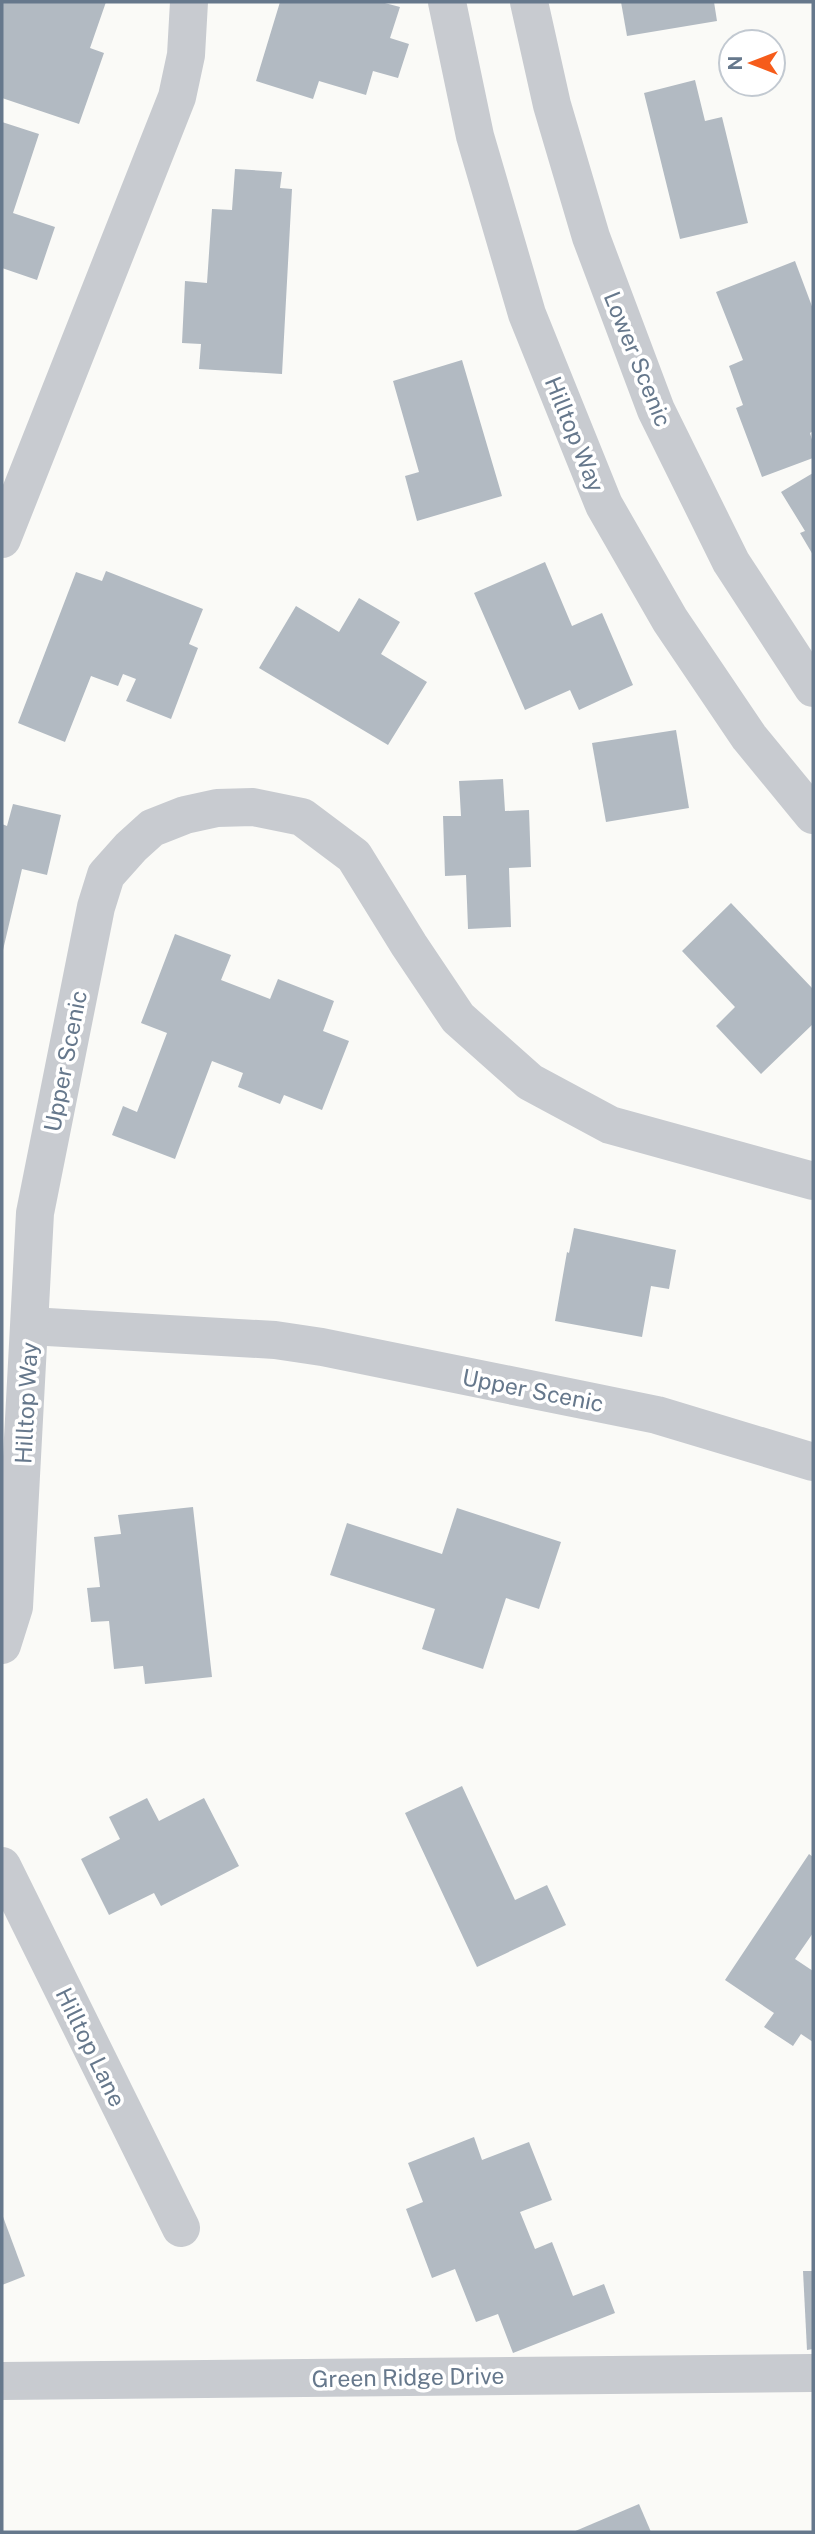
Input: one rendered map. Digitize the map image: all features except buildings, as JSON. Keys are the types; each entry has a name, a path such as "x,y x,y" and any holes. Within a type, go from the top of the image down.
{"street":[{"path":"2,538 177,97 186,55 188,2"},
{"name":"Hilltop Way","path":"447,2 475,136 527,314 604,505 670,620 742,726 813,815"},
{"name":"Lower Scenic","path":"529,2 552,105 591,237 656,410 732,562 813,688"},
{"name":"Upper Scenic","path":"813,1181 610,1125 530,1082 458,1018 354,856 302,817 253,807 217,808 152,828 106,875 96,907 35,1213 30,1326 275,1340 322,1347 657,1415 813,1462"},
{"name":"Hilltop Way","path":"2,1645 14,1607 30,1326"},
{"name":"Hilltop Lane","path":"2,1866 181,2228"},
{"name":"Green Ridge Drive","path":"2,2381 813,2373"}]}
